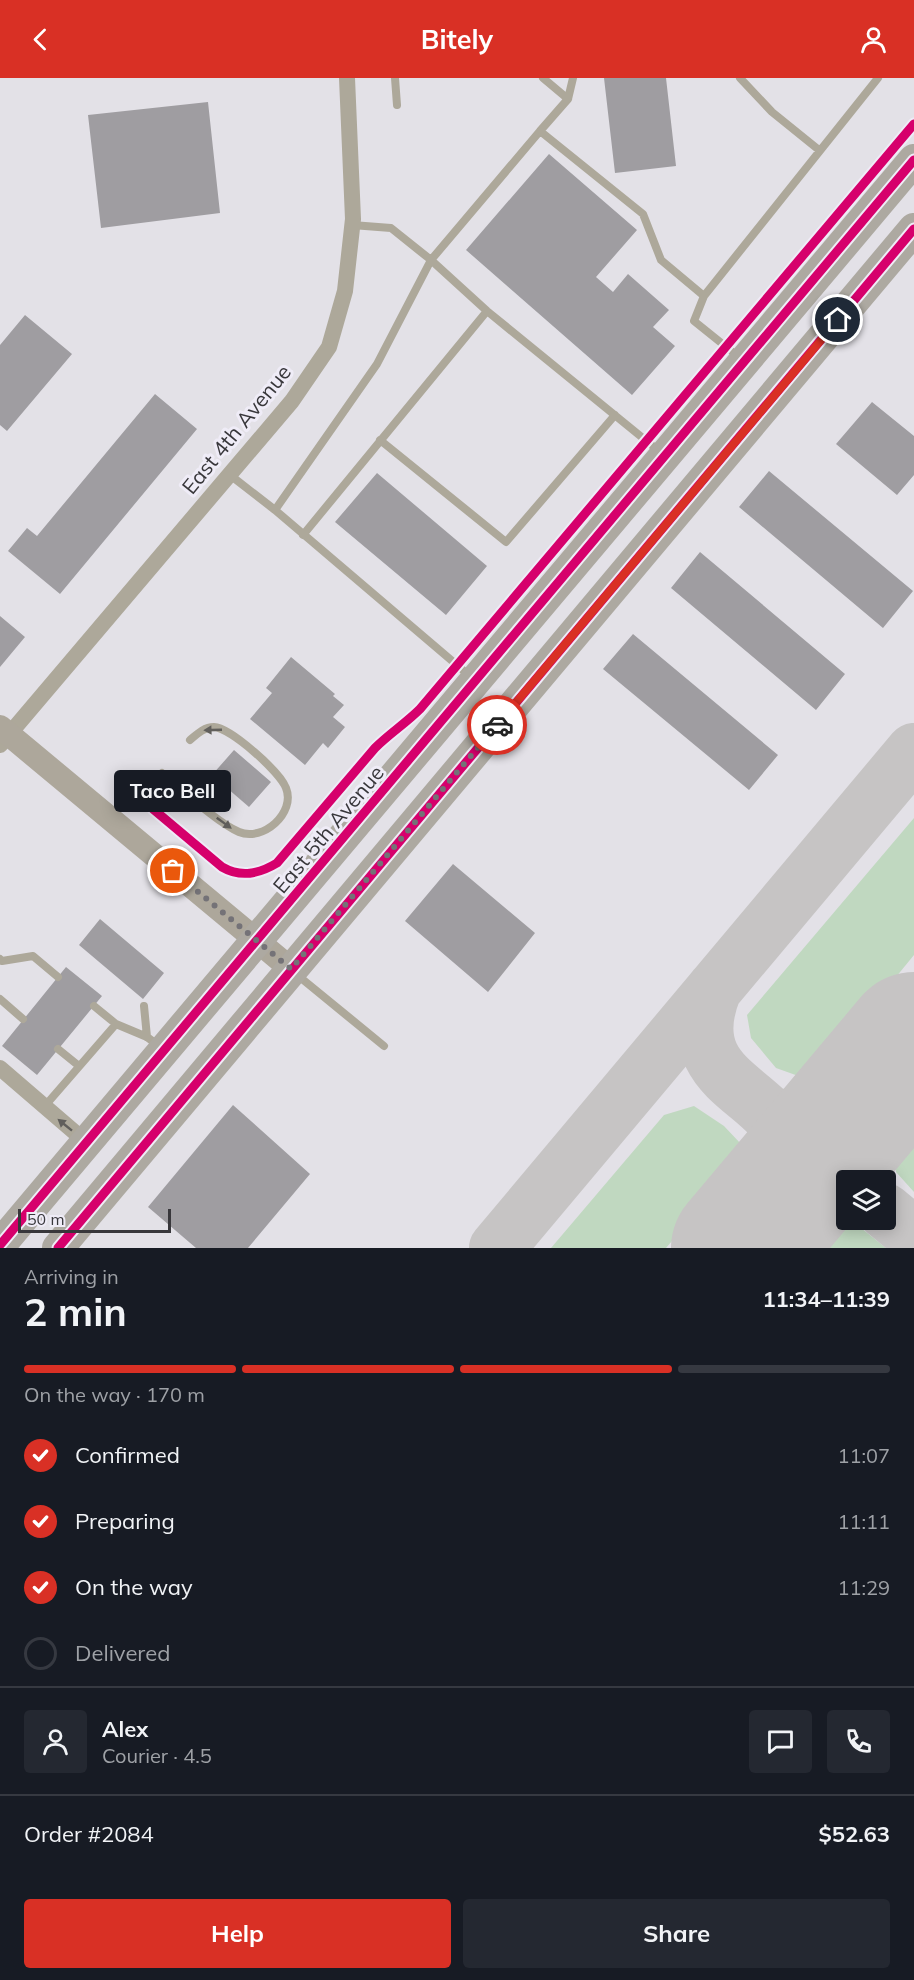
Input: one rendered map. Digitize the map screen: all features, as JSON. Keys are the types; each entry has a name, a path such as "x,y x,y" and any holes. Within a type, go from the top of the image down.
{"highway":[{"name":"East 5th Avenue","path":"0,1245 86,1142 155,1043 256,941 914,160"},
{"path":"58,1248 914,230"}],"street":[{"name":"East 4th Avenue","path":"3,736 230,475 292,401 329,347 345,291 352,225 347,78"},
{"path":"3,736 291,969"},
{"path":"0,1068 86,1142"}],"lane":[{"path":"395,78 397,105"},
{"path":"543,78 568,99"},
{"path":"275,510 377,364 431,260 568,99 573,78"},
{"path":"740,78 772,112 819,150"},
{"path":"745,361 694,321 704,296 878,78"},
{"path":"540,131 643,214 661,261 704,296"},
{"path":"352,225 391,228 431,260 486,311 665,456"},
{"path":"303,535 486,311"},
{"path":"380,440 506,542 615,415"},
{"path":"230,475 275,510 476,681"},
{"path":"162,772 227,825 241,833 255,835 268,830 279,819 287,803 287,790 279,775 225,730 213,727 201,730 190,740"},
{"path":"1,962 33,956 58,977"},
{"path":"291,969 384,1046"},
{"path":"0,999 23,1019"},
{"path":"94,1006 116,1024 155,1043"},
{"path":"144,1006 155,1043"},
{"path":"44,1107 116,1024"},
{"path":"58,1049 79,1066"}],"green space":[{"path":"914,818 914,955 824,1065 804,1078 776,1068 751,1038 747,1015"},
{"path":"694,1106 724,1126 741,1144 738,1164 666,1248 551,1248 664,1115"},
{"path":"914,1122 914,1192 896,1172 896,1143"},
{"path":"835,1227 836,1230 864,1230 886,1248 818,1248"}],"building":[{"path":"604,78 666,78 676,166 615,173"},
{"path":"208,102 220,213 101,228 88,115"},
{"path":"549,154 637,230 596,277 613,292 628,274 669,310 653,327 675,346 632,395 466,250"},
{"path":"25,315 72,354 7,431 0,425 0,345"},
{"path":"155,394 197,429 60,594 8,551 27,528 37,536"},
{"path":"872,402 914,436 914,475 897,495 836,444"},
{"path":"769,471 913,591 883,628 739,507"},
{"path":"377,473 487,566 446,615 335,522"},
{"path":"700,552 845,674 816,710 671,588"},
{"path":"0,616 25,637 0,667"},
{"path":"633,634 778,755 749,790 603,669"},
{"path":"291,657 335,694 333,696 344,705 333,717 345,727 328,748 323,743 305,765 250,719 272,693 266,688"},
{"path":"234,750 271,782 249,807 212,775"},
{"path":"453,864 535,933 488,992 405,921"},
{"path":"100,919 164,973 143,999 79,945"},
{"path":"66,967 102,996 37,1075 2,1046"},
{"path":"233,1105 310,1174 248,1248 196,1248 148,1207"}],"taxiway":[{"path":"497,1248 914,751"},
{"path":"714,989 705,1024 709,1050 721,1070 773,1119 785,1139 786,1171 768,1215"},
{"path":"767,1112 794,1122 816,1122 838,1115 863,1102"},
{"path":"768,1215 804,1192 823,1187 836,1187"},
{"path":"896,1220 914,1235"}],"runway":[{"path":"740,1248 914,1041"}],"cycle path":[{"path":"153,809 222,867 236,873 250,873 277,863 375,748 420,709 914,124"},
{"path":"0,1245 914,160"},
{"path":"58,1248 914,229"}],"way so far":[{"path":"173,871 291,969 497,725"}],"place":[{"name":"Taco Bell","path":"173,871"}],"route":[{"path":"497,725 838,320"}]}
